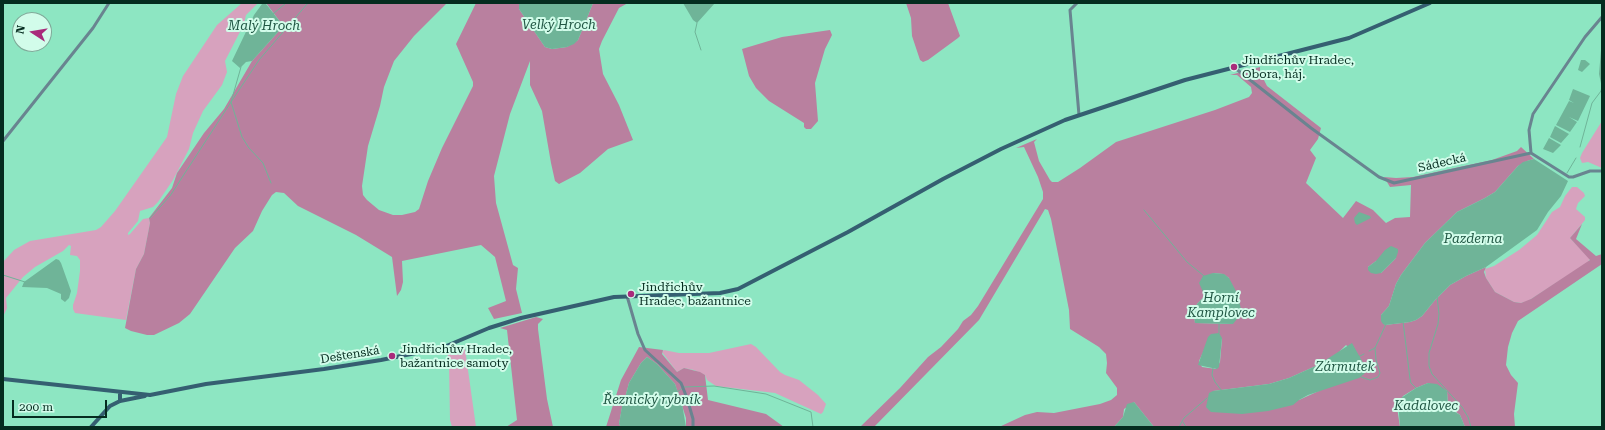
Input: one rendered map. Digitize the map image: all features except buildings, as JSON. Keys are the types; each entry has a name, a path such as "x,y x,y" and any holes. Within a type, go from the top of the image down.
{"main road":[{"name":"Deštenská","path":"120,401 206,384 294,374 381,360 438,348 489,328 521,318 627,296 720,293 738,289 848,232 995,152 1079,115 1185,80 1349,38 1430,3"},
{"path":"3,379 150,395"},
{"path":"91,427 110,406 120,401 120,392"}],"street":[{"path":"3,141 103,14 109,3"},
{"path":"1077,3 1071,7 1070,15 1079,115"},
{"path":"1602,17 1585,37 1533,114 1529,130 1531,153 1569,177 1590,171 1602,172"},
{"name":"Sádecká","path":"1235,68 1311,128 1379,177 1394,183 1531,153"},
{"path":"627,296 638,334 645,350 680,383 687,398 693,419 693,427"}],"shaded area":[{"path":"242,3 258,3 246,15 244,24 225,61 227,72 222,85 203,111 193,133 189,149 173,180 153,207 140,211 138,221 128,233 128,235 130,234 143,219 149,218 150,223 144,254 136,269 126,320 75,313 73,305 77,293 80,260 77,256 70,255 71,246 69,245 63,251 35,267 23,277 6,298 7,308 3,317 3,262 14,250 30,241 96,230 101,227 115,211 167,137 176,94 183,76 217,25"},
{"path":"266,3 447,3 414,36 394,61 384,87 368,146 362,186 363,195 379,210 393,215 402,215 415,212 419,209 428,181 442,148 473,86 473,82 456,44 476,3 519,3 519,9 545,47 552,49 567,47 578,40 593,3 628,3 619,8 599,49 603,74 619,105 633,140 608,149 580,173 559,184 555,181 542,111 530,85 530,61 510,114 494,176 496,203 513,265 518,268 516,289 522,313 494,319 488,308 506,301 495,257 481,245 402,261 403,282 401,290 397,296 392,257 356,235 298,206 284,193 276,192 272,195 262,211 253,231 235,248 190,314 179,323 154,335 147,335 125,328 136,269 144,254 150,223 149,218 172,188 177,173 204,133 224,109 252,61 278,32 281,26 281,23"},
{"path":"906,3 948,3 960,36 928,60 923,62 920,60 912,36 911,18"},
{"path":"830,30 832,35 825,49 815,83 818,121 811,129 806,129 804,127 804,123 769,101 756,88 749,76 742,49 782,37"},
{"path":"1260,67 1260,72 1267,86 1321,128 1318,139 1310,150 1316,158 1306,183 1343,218 1356,201 1373,210 1386,223 1395,218 1410,217 1411,185 1390,187 1384,177 1413,177 1492,160 1517,151 1521,147 1534,159 1518,166 1495,192 1457,212 1425,243 1401,275 1396,284 1389,306 1381,315 1385,325 1416,320 1422,316 1450,285 1486,267 1484,272 1486,278 1495,292 1514,302 1521,303 1531,299 1590,260 1570,238 1582,224 1576,239 1596,256 1602,254 1602,264 1518,321 1512,333 1508,347 1506,365 1511,375 1518,383 1514,414 1515,427 1465,427 1460,415 1448,406 1447,391 1428,383 1403,396 1397,407 1400,427 1154,427 1134,402 1124,409 1123,417 1114,427 999,427 1025,415 1037,412 1054,413 1100,404 1111,400 1117,395 1117,388 1106,373 1106,354 1099,347 1070,329 1069,310 1051,219 1048,210 1045,209 979,320 874,427 860,427 900,388 928,357 941,347 958,329 963,321 971,315 978,306 1043,199 1043,192 1038,177 1024,147 1016,148 1037,139 1034,142 1039,161 1050,180 1052,182 1058,182 1116,142 1215,110 1249,97 1252,93 1251,87 1237,75 1230,75","holes":["1396,258 1381,273 1368,267 1376,261","1213,273 1223,274 1229,278 1233,324 1195,323 1194,314 1197,304 1205,296","1222,338 1220,362 1216,369 1202,367 1199,361 1205,348","1346,345 1359,357 1367,369 1299,400 1213,391 1269,384 1289,378 1318,365 1338,353"]},
{"path":"1602,121 1602,168 1588,162 1582,163 1580,158"},
{"path":"1572,187 1577,187 1584,193 1585,196 1578,203 1576,209 1585,217 1585,220 1570,238 1590,259 1587,263 1528,301 1521,303 1514,302 1495,292 1486,278 1485,269 1494,266 1519,250 1537,235 1552,212 1560,207 1565,196"},
{"path":"536,317 543,319 538,324 538,329 547,399 553,427 506,427 517,420 507,330 500,328"},
{"path":"751,344 756,347 780,372 799,380 818,395 826,404 823,412 821,414 775,393 716,386 707,380 705,375 694,370 684,368 677,372 662,352 664,350 679,353 709,353"},
{"path":"463,346 465,348 476,427 452,427 450,420 449,362 447,351"},
{"path":"639,347 663,350 662,354 677,372 684,368 700,372 705,375 708,400 766,414 784,427 686,427 686,418 675,384 657,364 647,357 641,363 629,383 623,402 619,424 621,427 606,427 621,380"}],"water":[{"name":"Velký Hroch","path":"519,3 593,3 578,40 574,44 567,47 552,49 545,47 519,9"},
{"path":"683,3 715,3 697,23 693,20"},
{"name":"Malý Hroch","path":"262,4 266,4 281,23 281,26 278,32 252,61 246,62 240,68 232,61 254,15"},
{"path":"1602,38 1602,88 1599,74"},
{"path":"1581,60 1585,60 1590,64 1582,72 1578,70"},
{"path":"1573,89 1590,96 1578,121 1569,117 1577,122 1570,132 1556,125 1569,101 1574,103 1569,100"},
{"path":"1555,126 1569,134 1561,143 1550,137"},
{"path":"1549,138 1561,145 1553,153 1543,149"},
{"name":"Pazderna","path":"1534,159 1568,181 1561,196 1548,212 1537,230 1486,267 1450,285 1422,316 1416,320 1410,322 1383,324 1381,321 1381,315 1389,306 1396,284 1425,243 1457,212 1495,192 1518,166 1523,162"},
{"path":"1359,212 1370,216 1371,218 1357,225 1354,218"},
{"path":"1391,246 1398,249 1396,258 1381,273 1371,273 1368,270 1368,267"},
{"path":"56,259 61,263 71,291 69,298 65,302 61,299 61,294 47,288 22,287 24,282"},
{"name":"Horní Kamplovec","path":"1213,273 1224,274 1229,278 1237,293 1241,309 1233,324 1195,323 1194,314 1197,304 1205,296 1199,283 1203,276"},
{"path":"1219,333 1222,338 1219,367 1217,369 1198,365 1208,337 1211,334"},
{"name":"Zármutek","path":"1352,343 1367,370 1359,378 1308,395 1293,405 1268,411 1242,414 1211,412 1206,407 1209,393 1213,391 1269,384 1289,378 1318,365"},
{"name":"Řeznický rybník","path":"647,357 657,364 675,384 682,404 686,427 621,427 619,424 623,401 629,383 641,363"},
{"name":"Kadalovec","path":"1428,383 1437,384 1447,391 1448,406 1460,415 1465,427 1400,427 1398,400 1416,388"},
{"path":"1134,402 1154,427 1114,427 1123,417 1127,404"}],"waterway":[{"path":"273,14 286,3"},
{"path":"271,183 263,163 249,148 242,137 231,102 259,60 308,3"},
{"path":"697,23 695,32 701,50"},
{"path":"150,218 170,196 231,102 241,67"},
{"path":"1580,147 1592,103 1601,91 1602,87"},
{"path":"1567,173 1576,158"},
{"path":"1144,210 1187,262 1204,276"},
{"path":"3,275 25,282"},
{"path":"1437,296 1439,314 1438,324 1429,353 1429,366 1432,374 1462,407 1468,417 1471,427"},
{"path":"1403,321 1410,379 1411,383 1416,388"},
{"path":"1219,324 1219,333"},
{"path":"1369,351 1375,348 1386,324"},
{"path":"1361,377 1370,380 1378,377 1380,373 1376,360 1375,348"},
{"path":"1358,357 1364,354"},
{"path":"1213,368 1212,375 1222,391"},
{"path":"677,392 684,387 714,386 766,394 811,412 813,427"},
{"path":"1179,427 1184,418 1207,398"},
{"path":"1183,422 1186,427"}],"place":[{"name":"Jindřichův Hradec, Obora, háj.","path":"1234,67"},
{"name":"Jindřichův Hradec, bažantnice","path":"631,294"},
{"name":"Jindřichův Hradec, bažantnice samoty","path":"392,356"}]}
